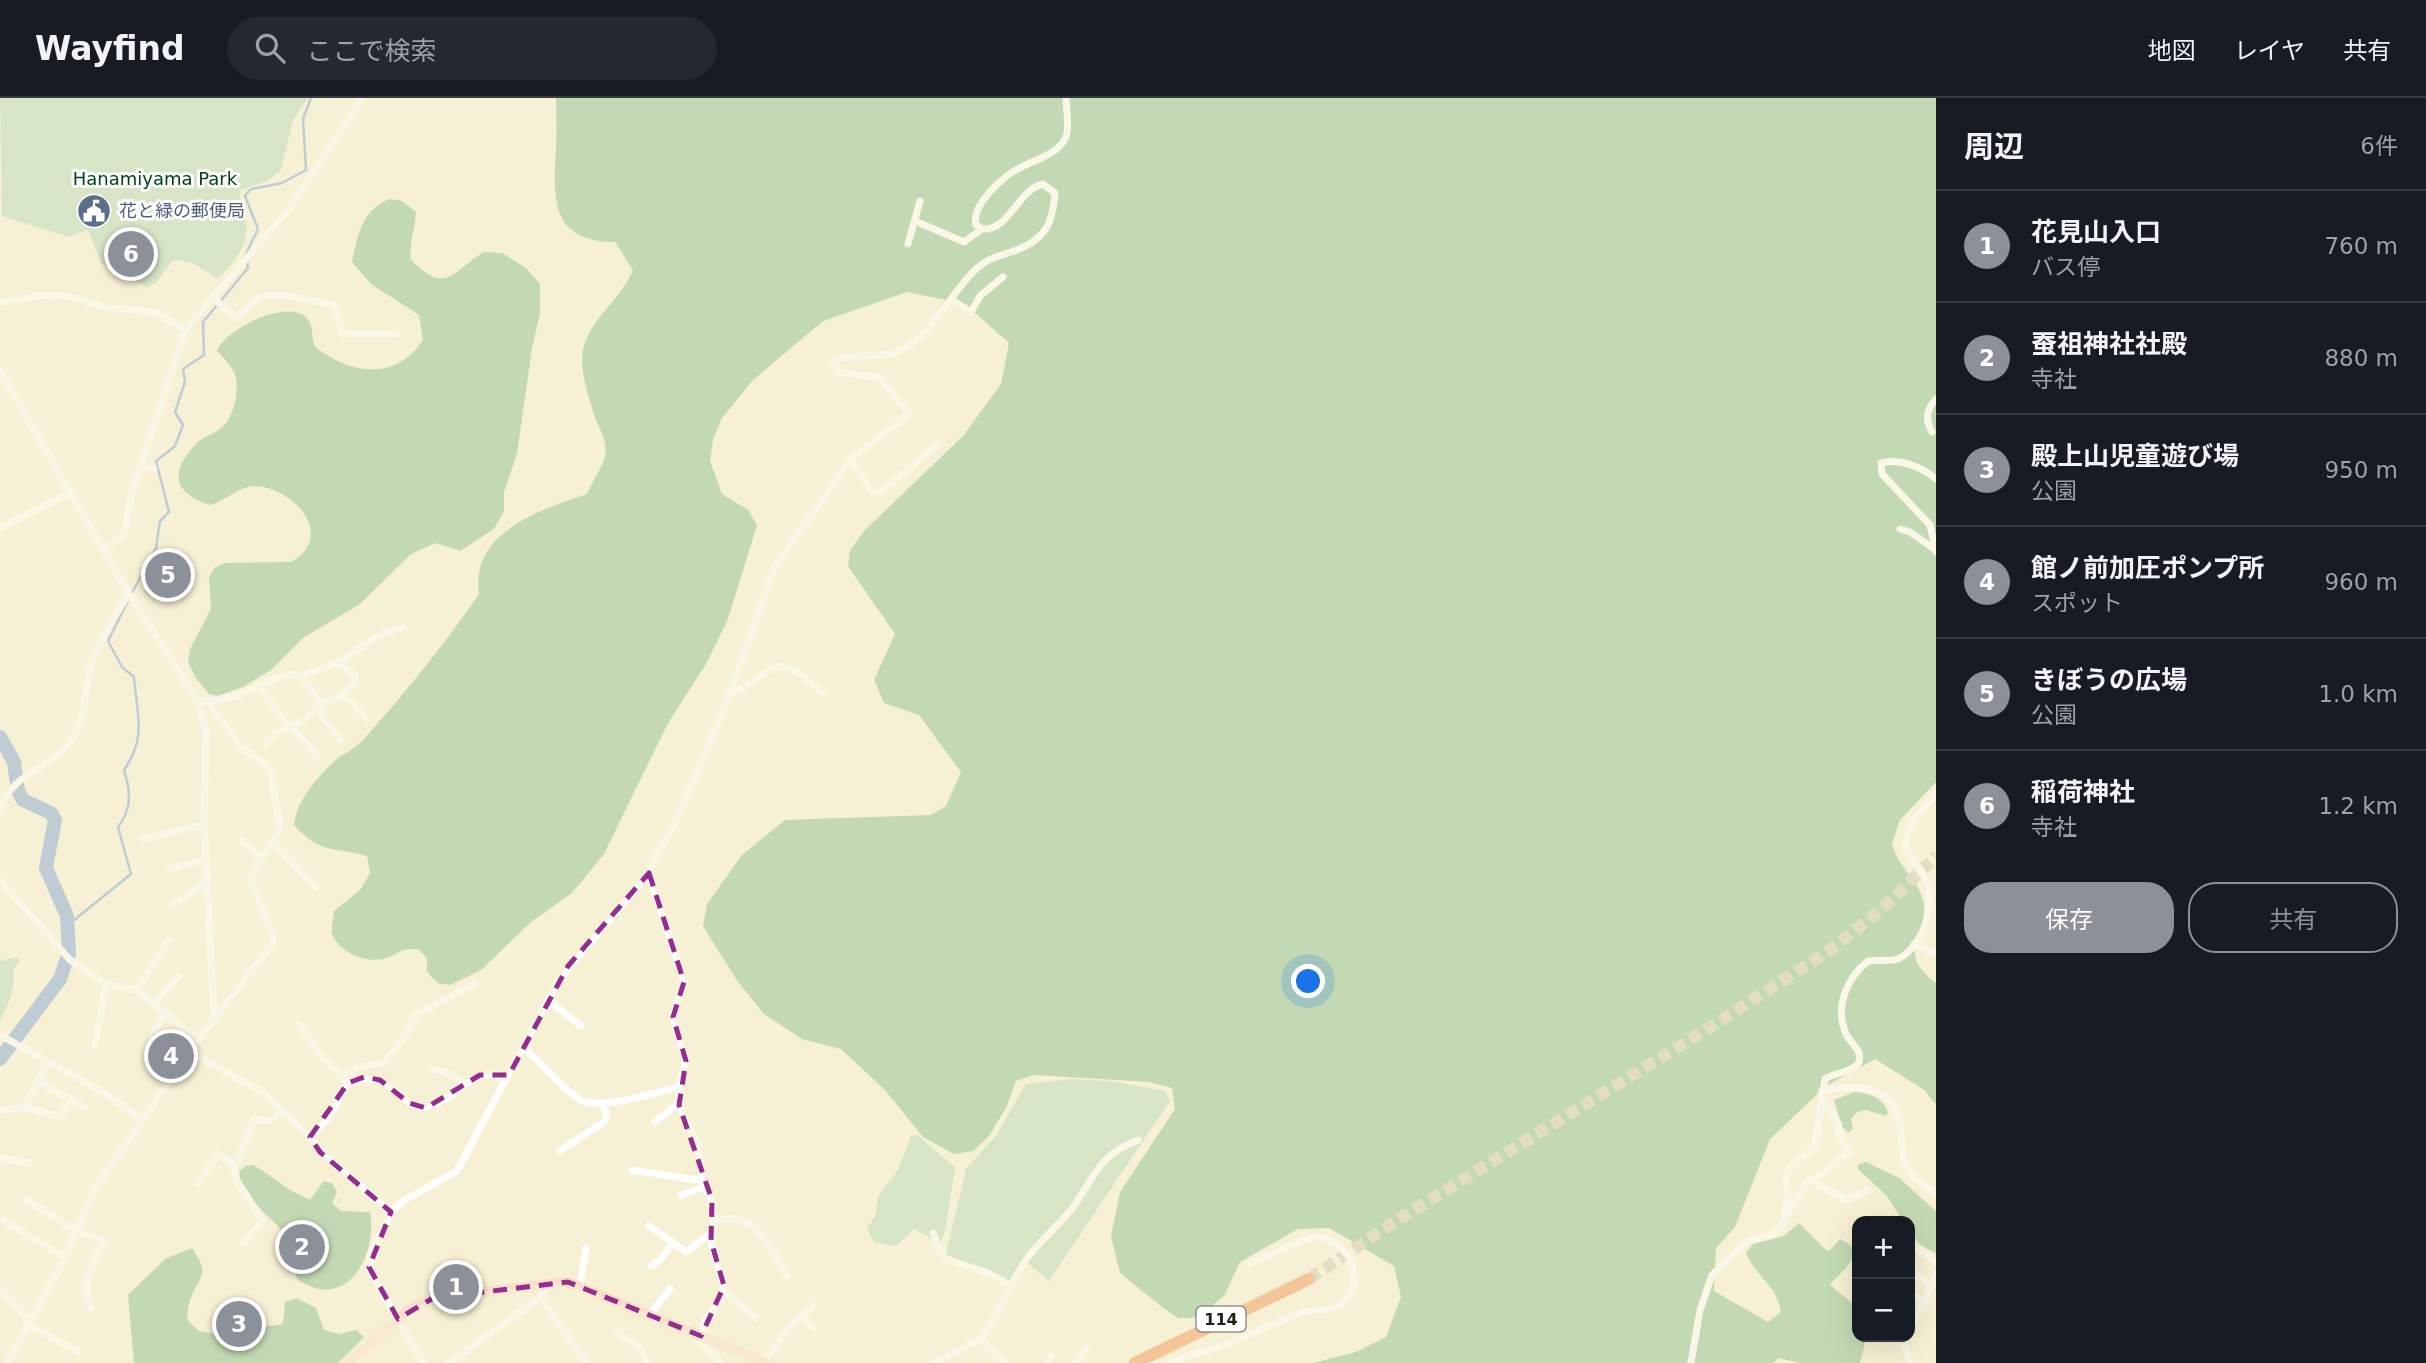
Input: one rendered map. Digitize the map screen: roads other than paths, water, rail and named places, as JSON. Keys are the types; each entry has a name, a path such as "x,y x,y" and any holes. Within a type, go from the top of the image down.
{"highway":[{"name":"114","path":"1135,1363 1203,1327 1309,1279"}],"street":[{"path":"104,548 120,538 125,530 141,466 185,330 289,209 363,98"},
{"path":"982,229 975,220 979,206 1010,173 1051,154 1068,134 1066,98"},
{"path":"423,1363 369,1267 370,1255 391,1212 404,1201 457,1171 568,967 649,873 680,813 730,694 775,567 850,460 909,414 879,377 839,373 833,366 836,361 849,356 877,358 905,348 984,263 1030,246 1049,223 1055,194 1042,184 1034,186 997,226 982,229 964,242 915,221"},
{"path":"908,244 919,201"},
{"path":"952,300 971,312 980,296 1003,277"},
{"path":"0,303 42,295 68,296 116,310 155,312 185,330"},
{"path":"213,299 237,318 260,298 268,295 334,305 342,334 396,334"},
{"path":"0,371 129,594 197,700 205,729 204,825 214,1018"},
{"path":"1932,432 1927,422 1928,409 1936,399"},
{"path":"850,460 873,492 879,493 936,446"},
{"path":"1935,551 1930,525 1882,474 1881,463 1892,460 1919,468 1936,479"},
{"path":"141,466 155,469"},
{"path":"0,528 71,493"},
{"path":"1900,529 1910,532 1935,551"},
{"path":"0,810 9,787 54,758 73,737 83,716 89,676 96,654 104,635 129,594"},
{"path":"197,700 208,702 239,695 290,674 301,677 338,663 379,635 403,627"},
{"path":"265,744 275,733 311,717 320,703 336,699 356,682 355,675 338,663"},
{"path":"730,694 744,690 765,673 780,666 799,672 824,695"},
{"path":"301,677 320,703 322,716 341,741"},
{"path":"259,685 317,756"},
{"path":"343,694 367,719"},
{"path":"7,1363 65,1258 94,1190 189,1052 272,944 273,936 268,919 250,885 252,871 260,857 274,843 281,822 271,774 264,763 242,748 208,702"},
{"path":"1785,1218 1786,1176 1790,1168 1815,1146 1822,1093 1829,1076 1856,1066 1859,1061 1858,1051 1846,1034 1842,1016 1843,994 1850,979 1868,961 1899,958 1914,944 1926,924 1928,893 1925,877 1910,857 1906,839 1910,826 1936,794"},
{"path":"142,839 204,825"},
{"path":"241,840 260,857"},
{"path":"274,843 316,887"},
{"path":"169,869 206,860"},
{"path":"649,873 684,982 673,1017 686,1061 678,1087 679,1103 698,1146 704,1184 712,1200 714,1220 711,1241 724,1292 721,1301 705,1321 701,1336 702,1345 722,1363"},
{"path":"0,880 70,960 106,984 136,990 198,1040"},
{"path":"174,904 207,882"},
{"path":"136,990 168,941"},
{"path":"1914,944 1936,954"},
{"path":"154,1003 179,976"},
{"path":"95,1045 106,984"},
{"path":"342,1077 358,1067 384,1063 407,1033 415,1016 473,984"},
{"path":"548,1000 581,1026"},
{"path":"149,1044 164,1012"},
{"path":"299,1024 320,1055 348,1083"},
{"path":"3,1036 101,1091 143,1120"},
{"path":"523,1048 544,1063 575,1097 592,1105 678,1087"},
{"path":"189,1052 246,1080 284,1111 310,1137 320,1152 391,1212"},
{"path":"25,1108 48,1062"},
{"path":"433,1070 447,1072 465,1084"},
{"path":"310,1137 328,1116 348,1083 364,1077 380,1080 409,1103 426,1108 435,1107 465,1084 488,1073 497,1073 506,1079"},
{"path":"39,1082 84,1107"},
{"path":"1822,1093 1865,1086 1882,1094 1896,1110 1906,1166 1912,1175 1936,1193"},
{"path":"1691,1363 1700,1310 1712,1275 1740,1246 1773,1234 1800,1190 1849,1152 1837,1131 1839,1125 1822,1093"},
{"path":"0,1111 25,1108 60,1117 73,1099"},
{"path":"655,1122 679,1103"},
{"path":"560,1151 604,1122 607,1114 602,1104"},
{"path":"244,1243 264,1222 237,1181 234,1165 254,1119 270,1121 284,1111"},
{"path":"936,1363 979,1339 996,1315 1010,1285 1028,1257 1075,1205 1103,1159 1138,1140"},
{"path":"198,1183 218,1154 234,1165"},
{"path":"0,1158 30,1163"},
{"path":"632,1170 704,1184"},
{"path":"1811,1180 1846,1200 1867,1190"},
{"path":"681,1195 704,1184"},
{"path":"25,1199 77,1231 104,1241 85,1286 85,1296 91,1308"},
{"path":"714,1220 729,1216 745,1220 765,1240 787,1276"},
{"path":"0,1218 65,1258"},
{"path":"649,1226 687,1252 713,1232"},
{"path":"933,1233 944,1259 985,1272 1010,1285"},
{"path":"1170,1363 1216,1348 1300,1313 1334,1309 1348,1296 1354,1273 1345,1252 1334,1241 1321,1237 1310,1238 1248,1264"},
{"path":"651,1266 662,1258 673,1242"},
{"path":"1915,1247 1936,1262"},
{"path":"580,1285 586,1248"},
{"path":"1915,1274 1932,1285"},
{"path":"1915,1319 1926,1301 1936,1275"},
{"path":"449,1363 541,1297 547,1284"},
{"path":"348,1363 410,1309 433,1298 547,1284 580,1285 765,1362 800,1317 816,1304"},
{"path":"650,1314 670,1289"},
{"path":"0,1290 28,1322 79,1352"},
{"path":"724,1292 756,1318"},
{"path":"1915,1296 1926,1301"},
{"path":"541,1297 586,1363"},
{"path":"800,1317 814,1328"},
{"path":"618,1332 637,1346 648,1361 646,1363"},
{"path":"979,1339 1004,1363"},
{"path":"1905,1342 1910,1363"},
{"path":"1076,1363 1086,1348"}],"waterway":[{"path":"131,595 156,548 160,521 169,512 156,461 175,446 183,425 175,412 185,382 183,369 204,355 203,322 248,268 246,254 258,229 245,196 251,189 282,183 306,170 303,119 311,98"},
{"path":"68,925 131,874 118,827 128,807 129,793 124,770 136,747 138,714 134,677 122,667 108,641 128,601"},
{"path":"0,737 14,762 18,791 23,800 51,813 55,820 46,868 67,916 69,953 60,979 0,1059"}],"tunnel":[{"path":"1309,1279 1391,1224 1709,1028 1833,948 1883,908 1936,856"}],"place":[{"name":"花と緑の郵便局","path":"94,211"},
{"name":"稲荷神社","path":"131,254"},
{"name":"きぼうの広場","path":"168,575"},
{"name":"館ノ前加圧ポンプ所","path":"171,1056"},
{"name":"蚕祖神社社殿","path":"302,1247"},
{"name":"花見山入口","path":"456,1287"},
{"name":"殿上山児童遊び場","path":"239,1324"}],"park label":[{"name":"Hanamiyama Park","path":"155,179"}]}
